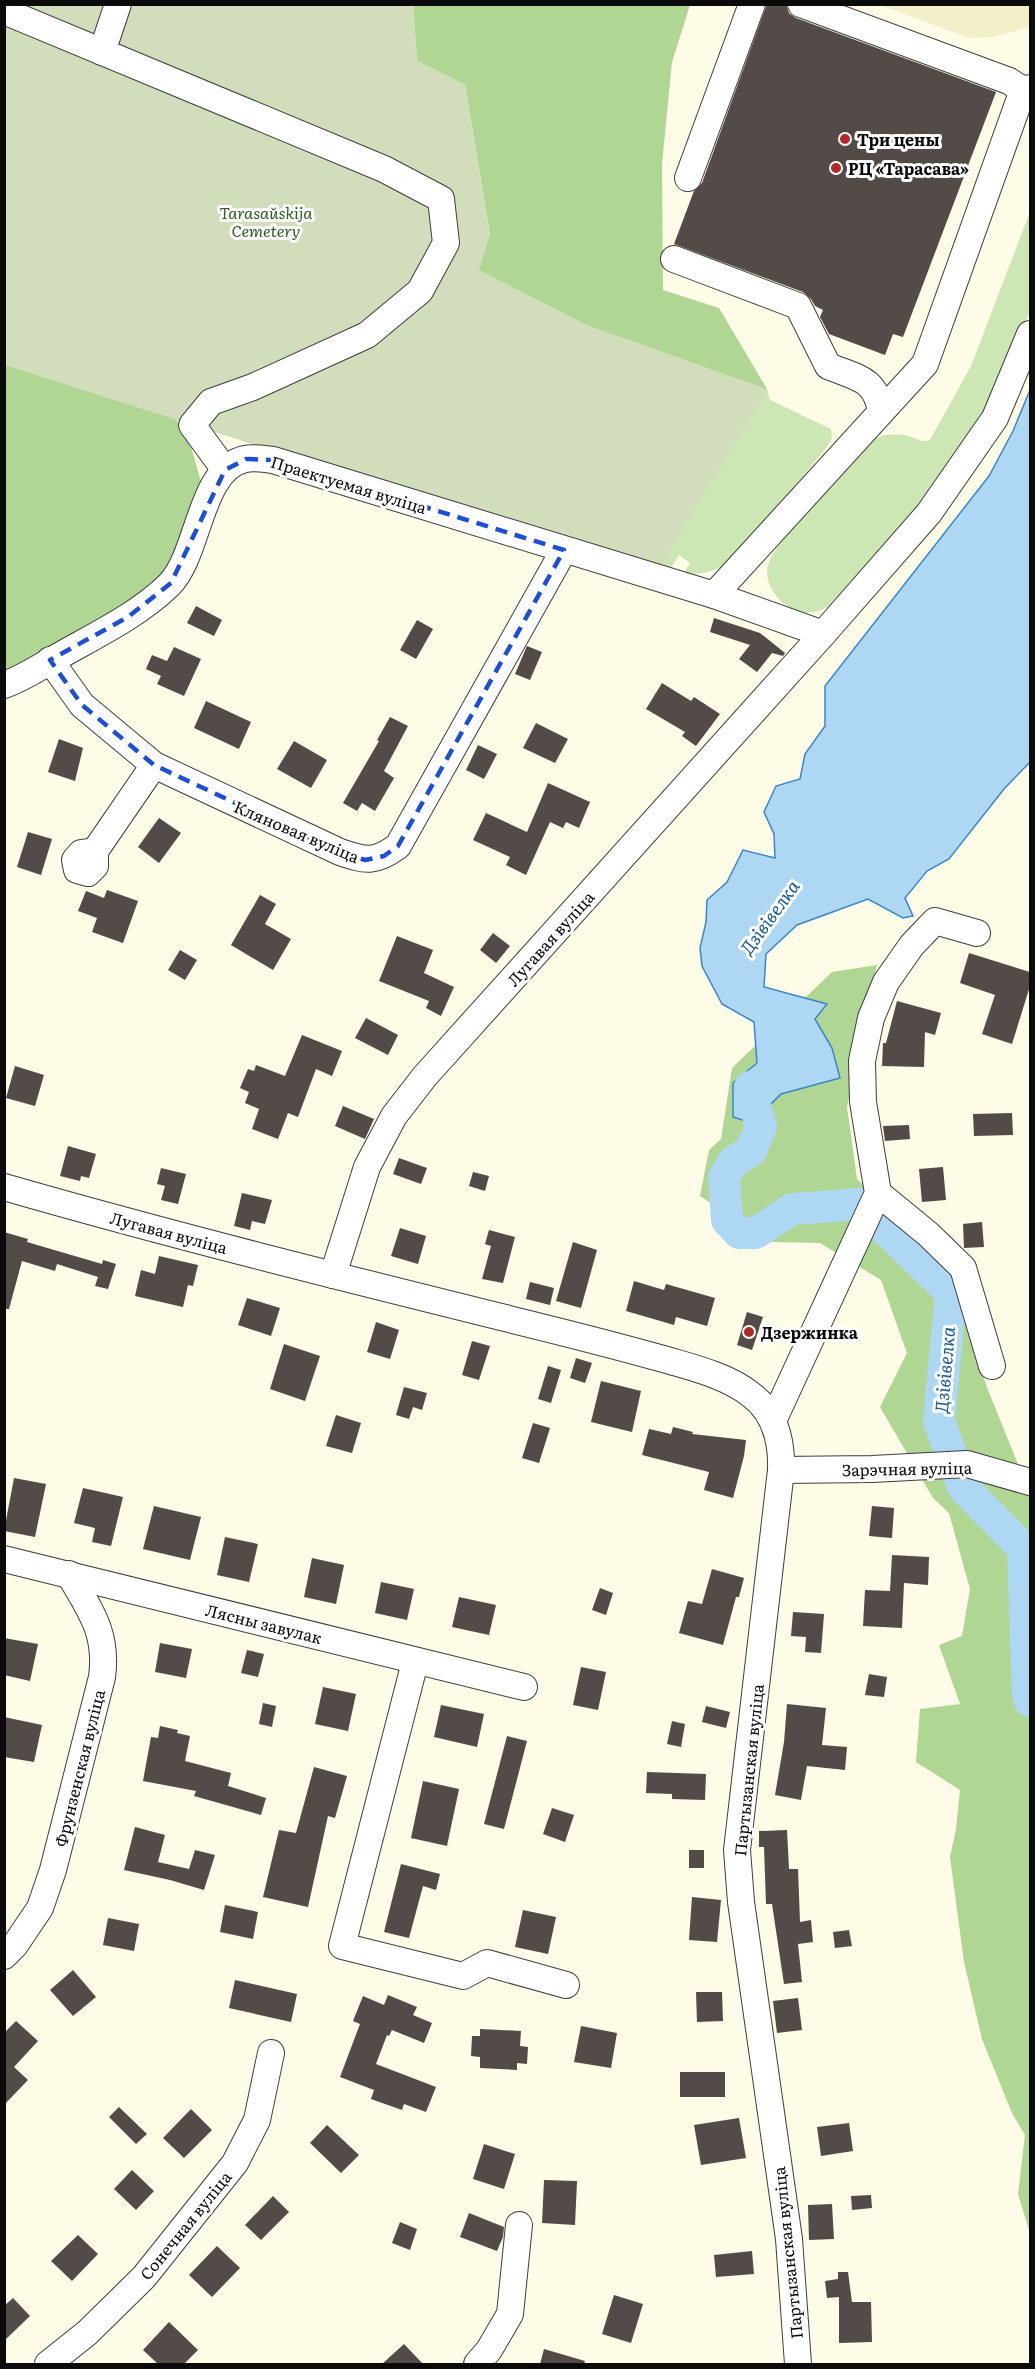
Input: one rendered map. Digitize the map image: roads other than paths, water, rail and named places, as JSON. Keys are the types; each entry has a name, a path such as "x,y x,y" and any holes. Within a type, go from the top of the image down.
{"street":[{"path":"102,52 118,4"},
{"path":"687,178 752,4"},
{"path":"714,595 925,364 1027,89 801,4"},
{"path":"4,11 384,169 441,199 446,243 420,291 367,335 253,387 211,402 192,424 225,470 210,492 187,554 171,583 128,617 4,685"},
{"path":"674,259 798,306 828,366 868,383 878,395 881,412"},
{"name":"Лугавая вуліца","path":"333,1275 367,1167 394,1116 424,1076 900,547 957,475 995,418 1030,334"},
{"name":"Праектуемая вуліца","path":"225,470 234,463 246,459 273,460 714,595 823,634"},
{"name":"Кляновая вуліца","path":"50,660 82,705 154,765 340,852 365,860 384,856 398,846 564,550"},
{"path":"95,851 154,765"},
{"path":"773,1421 878,1193 862,1102 862,1061 871,1018 886,982 912,945 935,921 977,933"},
{"name":"Лугавая вуліца","path":"4,1186 333,1275 625,1348 690,1367"},
{"path":"878,1193 928,1234 963,1268 992,1366"},
{"name":"Партызанская вуліца","path":"690,1367 726,1380 749,1393 763,1405 773,1421 782,1449 737,1850 741,1902 789,2239 798,2364"},
{"name":"Зарэчная вуліца","path":"781,1470 955,1465 1000,1472 1030,1482"},
{"name":"Лясны завулак","path":"4,1559 524,1687"},
{"name":"Фрунзенская вуліца","path":"4,1956 15,1945 40,1908 53,1870 102,1677 105,1656 97,1623 69,1574"},
{"path":"415,1662 342,1946 463,1976 487,1963 566,1985"},
{"name":"Сонечная вуліца","path":"48,2364 87,2332 144,2277 235,2163 257,2120 271,2053"},
{"path":"477,2364 489,2350 510,2314 519,2226"}],"water":[{"path":"1030,390 1030,762 1004,789 949,859 927,871 905,898 913,916 903,918 868,899 797,925 766,954 764,987 827,1004 815,1019 832,1048 840,1078 781,1094 769,1106 761,1126 733,1117 733,1083 757,1063 754,1022 722,1004 702,966 700,948 706,922 707,900 727,882 743,850 775,858 774,834 764,812 776,786 800,779 805,754 825,726 825,686 989,476 1013,431"}],"waterway":[{"name":"Дзівівелка","path":"750,1087 761,1126 751,1151 734,1161 724,1177 727,1220 739,1233 756,1233 792,1209 860,1204 865,1208"},
{"name":"Дзівівелка","path":"877,1221 951,1293 939,1421 963,1487 1023,1548 1030,1701"}],"place":[{"name":"Три цены","path":"845,139"},
{"name":"РЦ «Тарасава»","path":"836,168"},
{"name":"Дзержинка","path":"749,1332"}],"park label":[{"name":"Tarasaŭskija Cemetery","path":"266,221"}]}
